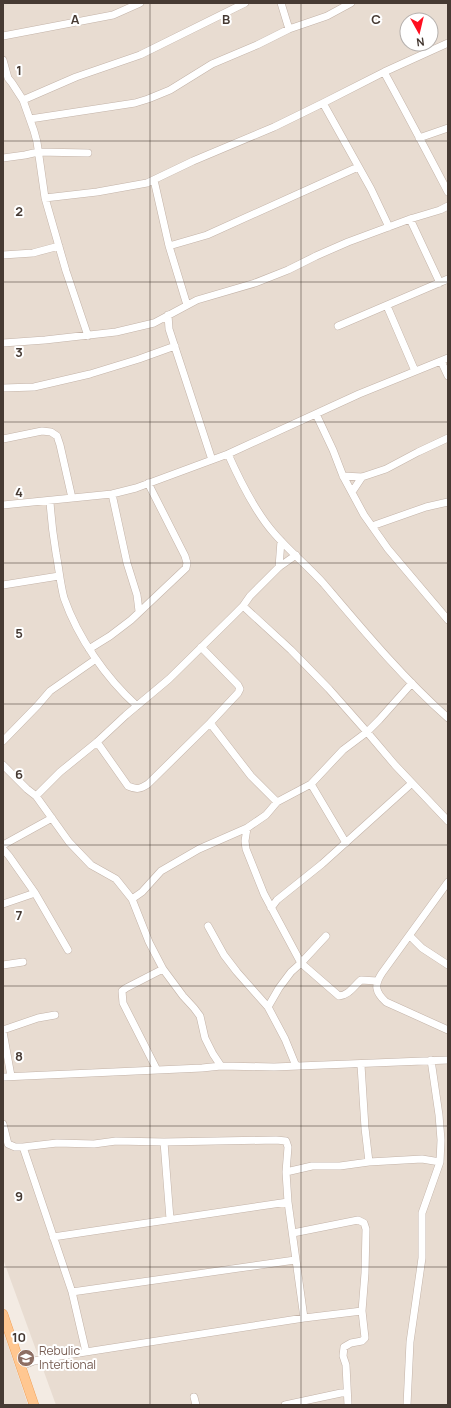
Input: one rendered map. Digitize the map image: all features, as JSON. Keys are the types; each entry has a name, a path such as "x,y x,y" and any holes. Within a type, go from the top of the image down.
{"main road":[{"path":"3,1314 34,1405"}],"street":[{"path":"3,36 114,15 140,3"},
{"path":"23,100 76,77 140,55 245,3"},
{"path":"281,3 289,29"},
{"path":"30,119 135,103 148,99 182,83 212,64 257,45 289,29 327,16 350,3"},
{"path":"45,198 136,186 154,180 193,161 274,127 323,104 384,72 448,43"},
{"path":"3,60 6,79 12,82 23,100 30,119 37,142 45,198 88,336"},
{"path":"384,72 448,192"},
{"path":"323,104 371,189 389,227"},
{"path":"419,138 448,128"},
{"path":"3,158 38,152 88,153"},
{"path":"169,246 207,235 358,167"},
{"path":"154,180 169,246 187,305"},
{"path":"3,344 88,336 116,332 154,323 197,300 255,283 288,270 316,256 410,219 448,206"},
{"path":"410,219 440,283"},
{"path":"3,255 33,253 59,246"},
{"path":"338,326 448,280"},
{"path":"387,306 415,371"},
{"path":"168,315 175,346 212,460"},
{"path":"154,323 170,329"},
{"path":"3,388 34,387 90,374 175,346"},
{"path":"3,504 50,501 112,494 148,483 228,454 316,414 445,359 448,376"},
{"path":"316,414 344,476 364,515 388,549 448,620"},
{"path":"3,439 42,431 51,432 57,436 72,498"},
{"path":"344,476 362,477 386,469 448,438"},
{"path":"228,454 258,511 281,541 320,579 354,620 422,694 448,718"},
{"path":"352,492 362,477"},
{"path":"89,650 131,620 186,568 187,563 176,536 148,483"},
{"path":"112,494 127,563 138,596 139,611"},
{"path":"50,501 52,533 59,576 64,598 72,617 89,650 114,682 137,706"},
{"path":"372,526 448,502"},
{"path":"279,567 281,541"},
{"path":"36,796 60,772 169,679 243,606 250,596 279,567 296,555"},
{"path":"3,585 59,576"},
{"path":"138,596 148,603"},
{"path":"243,606 291,650 329,689 412,783 448,821"},
{"path":"97,742 128,786 134,789 140,789 148,784 210,723 240,689 238,685 201,647"},
{"path":"3,741 50,691 96,659"},
{"path":"132,899 142,892 161,870 199,849 247,828 266,815 277,802 311,784 343,750 368,732 412,683"},
{"path":"210,723 252,776 277,802"},
{"path":"3,765 27,790 36,796 69,842 91,865 116,879 132,899 163,969 200,1016 205,1038 221,1066"},
{"path":"271,908 277,900 346,843 412,783"},
{"path":"311,784 346,843"},
{"path":"3,845 52,818"},
{"path":"247,828 245,841 246,849 264,894 301,963 339,996 349,993 361,980 377,981"},
{"path":"3,849 10,856 68,950"},
{"path":"448,882 377,981 379,995 386,1002 448,1030"},
{"path":"3,904 34,894"},
{"path":"208,926 224,955 268,1007 285,1039 296,1066"},
{"path":"268,1007 279,988 291,972 326,936"},
{"path":"410,936 422,948 448,965"},
{"path":"3,965 23,962"},
{"path":"157,1070 123,1003 122,991 163,969"},
{"path":"11,1076 3,1031 38,1018 55,1015"},
{"path":"407,1405 410,1342 422,1258 422,1213 440,1162 441,1140 439,1115 431,1060"},
{"path":"3,1077 221,1066 274,1067 448,1060"},
{"path":"361,1064 365,1128 370,1162"},
{"path":"3,1124 8,1144 15,1147 57,1143 94,1144 116,1141 286,1141 288,1147 286,1172 288,1202 304,1318"},
{"path":"164,1142 170,1219"},
{"path":"23,1147 72,1292 86,1352"},
{"path":"286,1172 312,1166 340,1166 370,1162 422,1159 440,1162"},
{"path":"53,1237 288,1202"},
{"path":"293,1233 358,1220 364,1223 366,1229 362,1311 365,1338 362,1341 344,1347 348,1405"},
{"path":"72,1292 295,1260"},
{"path":"21,1366 34,1361 86,1352 304,1318 362,1311"},
{"path":"285,1405 347,1393"},
{"path":"194,1397 196,1405"}],"shaded area":[{"path":"3,3 448,3 448,1405 56,1405 3,1259"},
{"path":"3,1331 10,1351 28,1405 3,1405"}],"place":[{"name":"Rebulic Intertional","path":"26,1358"}]}
